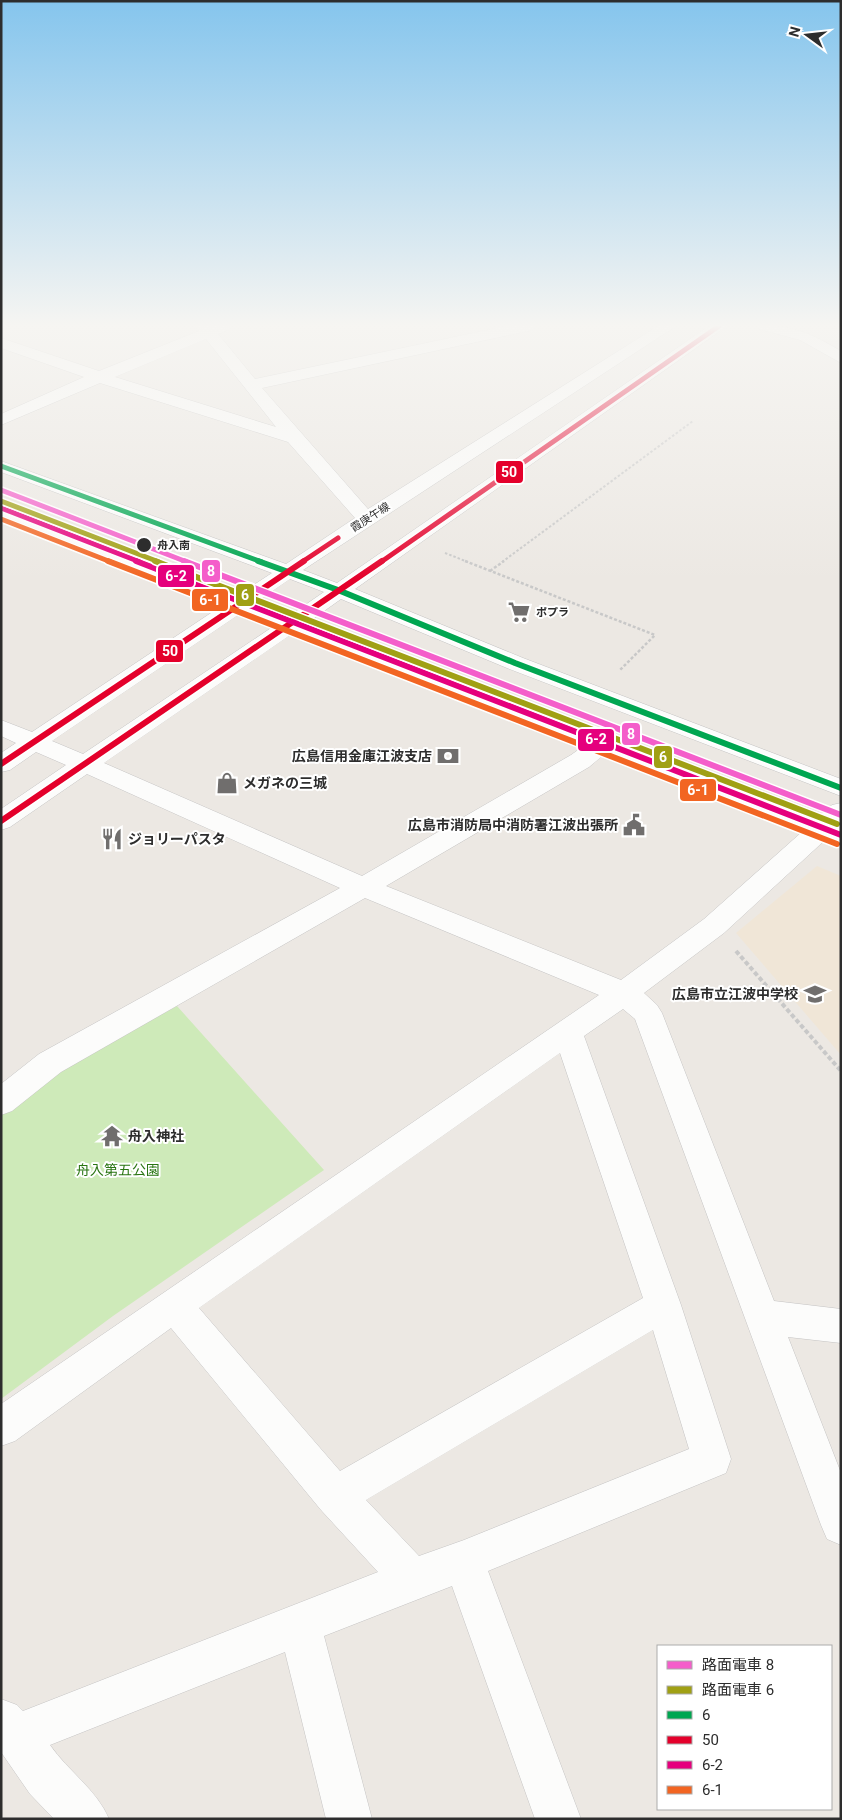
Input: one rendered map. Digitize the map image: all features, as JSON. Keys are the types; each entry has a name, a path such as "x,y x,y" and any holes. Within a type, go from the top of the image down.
{"street":[{"path":"1,420 22,411"},
{"path":"207,411 294,438"},
{"path":"273,411 366,519"},
{"name":"霞庚午線","path":"1,764 240,602 288,573 366,519 535,411"},
{"path":"1,821 293,623 596,411"},
{"path":"1,466 338,590 515,663 841,788"},
{"path":"1,508 602,744 834,825"},
{"path":"1,727 83,765 363,887 624,993 647,1013 841,1524"},
{"path":"1,1102 50,1063 363,887 580,761 602,744"},
{"path":"1,1428 174,1305 624,993 714,926 834,825"},
{"path":"86,1819 46,1778 9,1729 300,1625 412,1580 464,1562 712,1459 663,1305 568,1032"},
{"path":"174,1305 334,1496 412,1580"},
{"path":"334,1496 663,1305"},
{"path":"763,1317 841,1326"},
{"path":"464,1562 558,1819"},
{"path":"300,1625 349,1819"}],"path":[{"path":"490,571 693,421"},
{"path":"437,550 655,635 613,676"},
{"path":"714,926 841,1071"}],"shaded area":[{"name":"広島市立江波中学校","path":"817,866 841,876 841,1055 736,933"}],"green space":[{"name":"舟入第五公園","path":"177,1006 324,1170 113,1316 1,1399 1,1109 27,1087"}],"tram line":[{"name":"8","path":"1,490 841,815"},
{"name":"6","path":"1,501 837,824"}],"transit line":[{"name":"50","path":"1,821 293,623 597,411"},
{"name":"6","path":"1,466 338,590 515,663 841,788"},
{"name":"6-2","path":"1,508 841,835"},
{"name":"6-1","path":"1,519 837,844"},
{"name":"50","path":"1,764 338,538"}],"place":[{"name":"舟入南","path":"144,545"},
{"name":"ポプラ","path":"519,612"},
{"name":"広島信用金庫江波支店","path":"448,756"},
{"name":"メガネの三城","path":"227,783"},
{"name":"広島市消防局中消防署江波出張所","path":"634,825"},
{"name":"ジョリーパスタ","path":"112,839"},
{"name":"広島市立江波中学校","path":"815,994"},
{"name":"舟入神社","path":"112,1136"}]}
